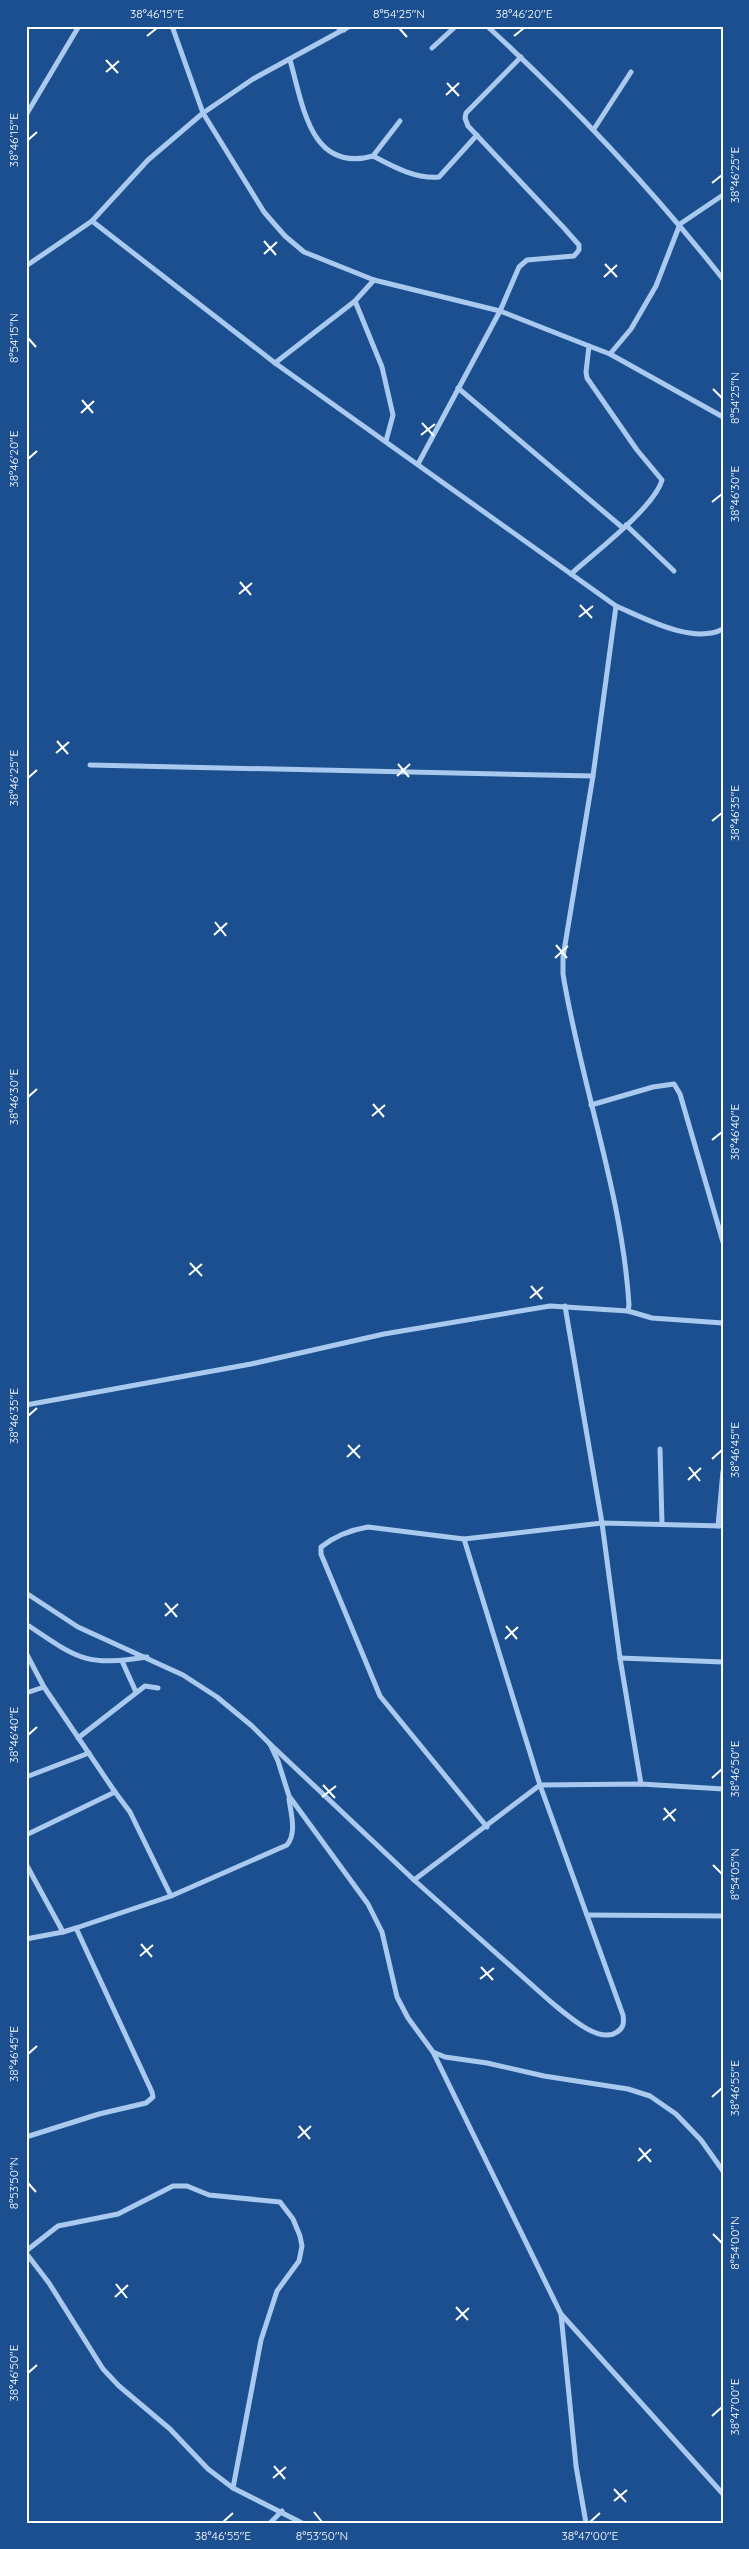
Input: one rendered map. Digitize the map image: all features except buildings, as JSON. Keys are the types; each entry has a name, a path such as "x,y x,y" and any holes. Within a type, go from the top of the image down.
{"street":[{"path":"26,115 79,26"},
{"path":"172,26 203,113 250,192 285,236 304,252 374,280 500,311 610,354 723,417"},
{"path":"335,26 344,30"},
{"path":"26,266 92,221 148,160 203,113 236,89 350,26"},
{"path":"432,48 456,26"},
{"path":"488,26 594,129 680,224 723,279"},
{"path":"418,464 500,311 522,263 527,260 574,256 579,250 578,245 468,126 465,118 466,113 520,57"},
{"path":"290,60 316,140 335,155 356,161 373,156 400,121"},
{"path":"594,129 631,72"},
{"path":"373,156 410,173 427,178 439,177 476,135"},
{"path":"610,354 631,329 656,286 680,224 723,195"},
{"path":"92,221 275,363 616,606 683,632 714,634 723,629"},
{"path":"275,363 354,301 374,280"},
{"path":"354,301 382,367 387,388 393,415 386,441"},
{"path":"571,574 624,527 650,500 662,480 637,450 587,378 589,346"},
{"path":"458,388 674,571"},
{"path":"616,606 592,776 563,958 563,974 623,1244 628,1311"},
{"path":"90,764 592,776"},
{"path":"591,1105 653,1086 674,1084 680,1094 723,1242"},
{"path":"26,1405 251,1364 384,1334 550,1306 628,1311 652,1318 723,1323"},
{"path":"565,1306 602,1523 620,1658 641,1784"},
{"path":"660,1449 662,1524"},
{"path":"487,1827 380,1696 321,1554 322,1547 330,1540 354,1529 368,1527 464,1538 602,1523 720,1526 723,1471"},
{"path":"26,1593 78,1627 183,1675 217,1697 252,1726 414,1880 574,2020 602,2036 611,2036 620,2030 624,2023 623,2015 540,1784 464,1538"},
{"path":"26,1624 80,1658 93,1661 122,1661 147,1657"},
{"path":"26,1653 44,1687 130,1812 171,1896"},
{"path":"620,1658 723,1662"},
{"path":"122,1661 136,1692"},
{"path":"78,1738 145,1686 158,1688"},
{"path":"26,1693 44,1687"},
{"path":"26,1939 63,1932 171,1896 287,1845 292,1839 293,1831 289,1796 278,1761 270,1744"},
{"path":"26,1777 89,1753"},
{"path":"414,1880 487,1827 540,1784 641,1784 723,1789"},
{"path":"26,1835 115,1792"},
{"path":"289,1796 368,1904 382,1932 397,1997 408,2018 433,2052 561,2314 723,2494"},
{"path":"26,1864 63,1932"},
{"path":"587,1915 723,1916"},
{"path":"26,2138 99,2114 146,2103 153,2097 76,1928"},
{"path":"433,2052 446,2057 487,2063 544,2076 628,2089 650,2096 676,2114 701,2140 723,2171"},
{"path":"233,2488 261,2340 277,2291 299,2261 302,2246 300,2236 284,2206 280,2202 209,2195 187,2186 173,2186 118,2214 58,2226 26,2252 49,2283 103,2369 118,2386 170,2429 208,2469 233,2488 282,2511 302,2523"},
{"path":"561,2314 576,2466 586,2523"},
{"path":"270,2523 282,2511"}]}
